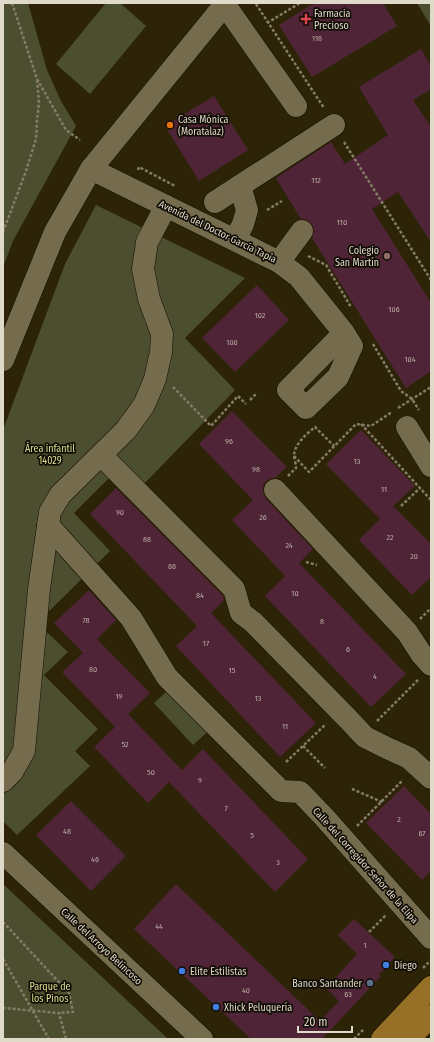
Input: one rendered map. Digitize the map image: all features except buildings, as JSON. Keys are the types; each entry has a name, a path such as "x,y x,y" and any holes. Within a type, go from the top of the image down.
{"main road":[{"path":"382,1039 431,987"},
{"path":"409,1039 431,1016"}],"street":[{"path":"3,360 55,232 91,169 226,4 296,106"},
{"path":"215,202 334,125"},
{"name":"Avenida del Doctor García Tapia","path":"91,169 279,262 299,277 344,333"},
{"path":"235,240 243,224 247,210 240,186"},
{"path":"3,781 12,772 24,751 39,589 50,512 60,495 126,430 144,405 155,380 161,352 162,334 149,299 143,269 147,242 166,206"},
{"path":"279,262 302,231"},
{"path":"413,419 431,466"},
{"path":"101,455 234,589 241,613 253,622 365,738 409,758 431,778"},
{"path":"275,490 407,632 422,655 426,672"},
{"name":"Calle del Corregidor Señor de la Elipa","path":"48,525 131,618 167,677 281,791 300,792 344,839 431,938"},
{"name":"Calle del Arroyo Belincoso","path":"3,853 202,1039"}],"path":[{"path":"12,3 37,78 66,130 80,140"},
{"path":"267,23 300,3"},
{"path":"256,4 305,79 431,280"},
{"path":"3,232 26,171 36,139 39,103 37,78"},
{"path":"374,347 400,391 412,399"},
{"path":"172,386 211,426 238,396 246,404"},
{"path":"294,456 308,472 356,424 371,426 431,387"},
{"path":"250,400 256,394"},
{"path":"412,399 413,419"},
{"path":"361,424 431,500"},
{"path":"275,490 296,468 294,456 298,445 315,427 334,446"},
{"path":"401,506 420,488"},
{"path":"420,619 431,608"},
{"path":"388,709 426,672"},
{"path":"286,762 324,726"},
{"path":"303,746 325,768"},
{"path":"352,789 382,802"},
{"path":"344,839 387,796"},
{"path":"3,922 69,993 73,1012 59,1013 4,1008 3,1006"},
{"path":"3,959 49,1039"},
{"path":"59,1013 66,1039"}],"green space":[{"path":"3,3 28,3 47,70 61,101 76,126 13,241 3,267"},
{"path":"106,3 120,3 146,26 90,94 56,64"},
{"path":"417,3 431,3 431,26"},
{"name":"Área infantil 14029","path":"96,205 245,278 185,338 235,390 143,485 121,466 74,513 110,551 37,623 68,652 44,675 98,729 75,751 90,766 17,835 3,821 3,430 65,264"},
{"path":"174,685 213,727 193,745 154,703"},
{"name":"Parque de los Pinos","path":"3,884 168,1039 3,1039"}],"place":[{"name":"Farmacia Precioso","path":"306,19"},
{"name":"Casa Mónica (Moratalaz)","path":"170,125"},
{"name":"Colegio San Martín","path":"387,256"},
{"name":"Diego","path":"386,965"},
{"name":"Elite Estilistas","path":"182,971"},
{"name":"Banco Santander","path":"370,983"},
{"name":"Xhick Peluquería","path":"216,1007"}]}
